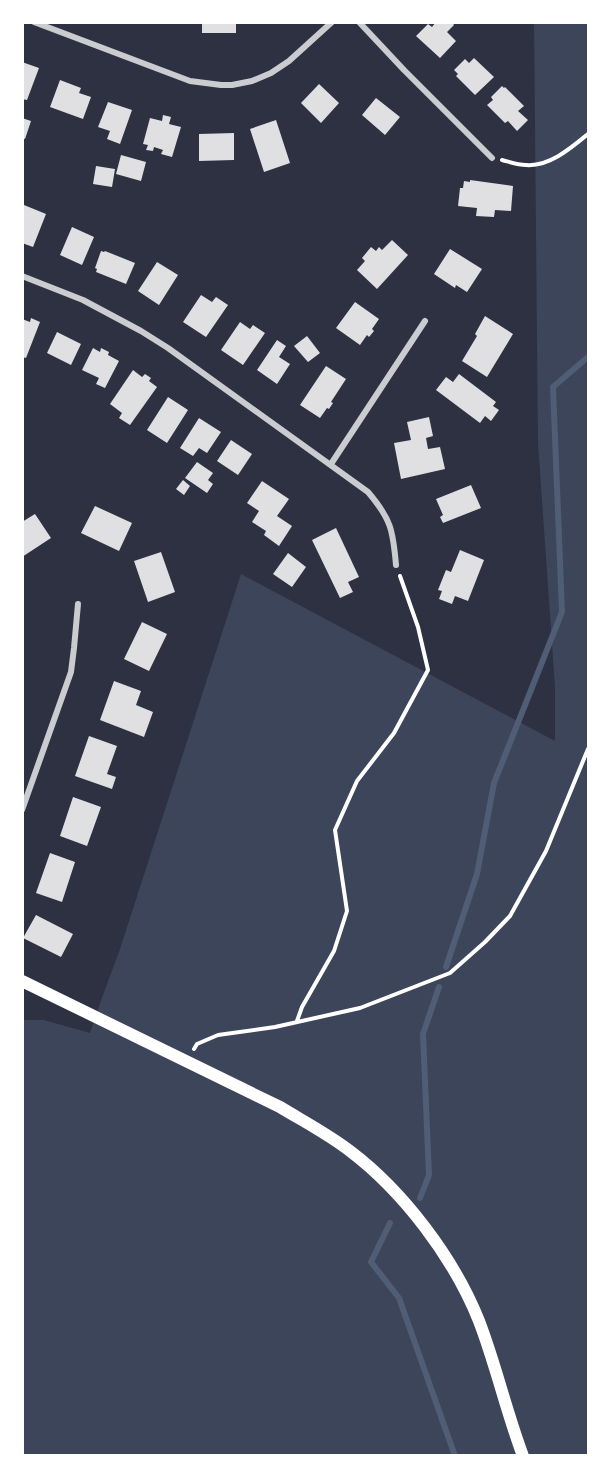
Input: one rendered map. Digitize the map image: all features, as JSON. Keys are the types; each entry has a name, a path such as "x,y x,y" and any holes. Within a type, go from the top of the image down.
{"main road":[{"path":"22,981 280,1107 350,1151 396,1193 436,1244 464,1289 488,1346 523,1455"}],"street":[{"path":"34,22 190,81 232,85 252,81 271,73 289,61 332,22"},
{"path":"359,22 492,158"},
{"path":"22,276 83,300 141,331 368,492 389,522 394,540 396,565"},
{"path":"331,464 425,321"},
{"path":"22,810 70,672 78,604"}],"path":[{"path":"492,158 528,166 547,161 573,147 588,134"},
{"path":"297,1022 302,1008 334,951 347,911 335,830 357,781 394,733 428,670 418,627 396,565"},
{"path":"184,1061 197,1044 218,1035 275,1027 360,1008 450,973 510,916 546,851 588,749"}],"shaded area":[{"path":"534,23 588,23 588,1455 23,1456 23,1020 44,1020 90,1033 120,949 241,574 555,741 555,687 538,443"}],"building":[{"path":"202,22 236,22 236,33 202,33"},
{"path":"436,22 439,24 440,22 452,22 454,25 447,32 456,41 440,58 416,36 428,24 432,27"},
{"path":"474,58 494,77 475,95 456,76 458,74 454,70 465,59 469,63"},
{"path":"22,62 39,68 27,100 22,99"},
{"path":"60,80 81,88 79,93 91,97 83,119 50,107"},
{"path":"319,84 339,103 321,123 301,103"},
{"path":"502,86 524,106 518,111 528,120 517,131 508,121 505,123 487,105 493,100 491,97"},
{"path":"376,98 400,117 385,135 362,115"},
{"path":"108,102 132,110 120,144 107,139 110,131 98,127"},
{"path":"163,115 171,117 169,124 181,127 172,157 161,154 163,150 154,147 153,151 146,150 148,145 143,144 150,118 162,121"},
{"path":"22,118 31,121 25,139 22,138"},
{"path":"276,120 290,163 264,172 250,129"},
{"path":"234,133 234,160 199,161 199,134"},
{"path":"121,155 146,162 141,181 116,174"},
{"path":"96,166 115,169 112,187 93,184"},
{"path":"470,180 513,186 511,211 495,210 494,217 476,216 477,208 458,206 460,188 463,188 464,181 470,182"},
{"path":"24,205 46,214 33,247 22,243 22,208"},
{"path":"72,227 94,237 82,265 60,255"},
{"path":"392,240 408,255 377,289 357,270 365,261 362,258 371,247 376,251 379,247 382,250"},
{"path":"450,249 482,269 467,292 456,285 455,288 434,274"},
{"path":"101,251 135,263 126,284 96,272 95,268"},
{"path":"157,262 178,275 159,305 138,291"},
{"path":"201,295 212,302 216,297 228,305 206,337 183,322"},
{"path":"355,302 379,319 372,329 374,331 369,337 367,335 360,345 336,328"},
{"path":"485,316 513,334 487,377 462,361 477,336 475,334"},
{"path":"31,318 40,322 26,358 22,357 22,319 30,322"},
{"path":"240,322 250,329 253,325 265,333 243,365 221,350"},
{"path":"57,332 81,344 71,365 47,353"},
{"path":"307,336 320,353 308,362 294,346"},
{"path":"277,340 286,346 279,357 290,364 277,384 257,370"},
{"path":"93,348 100,352 101,348 109,352 108,355 119,361 105,388 96,384 99,378 82,370"},
{"path":"326,366 346,379 329,409 327,408 320,418 300,405"},
{"path":"133,370 142,377 145,374 151,378 149,381 157,387 130,425 119,418 122,413 110,404"},
{"path":"459,374 496,402 493,406 499,410 491,421 485,416 480,423 436,390 446,377 453,382"},
{"path":"168,397 188,410 167,443 147,430"},
{"path":"429,417 433,436 426,438 428,449 440,447 445,469 401,479 394,443 411,440 407,422"},
{"path":"199,418 221,432 207,453 199,448 193,456 180,448"},
{"path":"231,440 252,454 238,475 217,461"},
{"path":"197,462 213,473 208,480 213,484 207,493 185,478"},
{"path":"183,480 190,486 184,495 176,489"},
{"path":"262,481 289,499 277,516 292,526 279,546 264,535 266,531 252,522 259,511 247,503"},
{"path":"471,485 481,508 443,523 440,517 443,515 436,499"},
{"path":"95,506 132,523 119,551 81,533"},
{"path":"35,514 51,538 22,557 22,522"},
{"path":"336,528 359,577 348,582 353,592 340,598 312,540"},
{"path":"460,550 484,560 468,601 455,596 452,604 439,599 442,591 438,590 446,570 451,572"},
{"path":"161,552 175,592 148,602 134,561"},
{"path":"288,553 306,567 292,587 273,574"},
{"path":"142,622 167,634 149,671 124,659"},
{"path":"114,681 141,691 136,705 153,712 144,737 100,720"},
{"path":"89,736 117,746 107,774 116,777 112,789 75,776"},
{"path":"73,797 101,807 87,846 60,836"},
{"path":"50,853 75,862 62,902 36,893"},
{"path":"36,915 73,934 61,957 23,938"}],"waterway":[{"path":"446,967 477,874 494,783 562,612 553,387 588,357"},
{"path":"420,1198 429,1175 423,1034 439,987"},
{"path":"390,1223 371,1262 399,1298 455,1456"}]}
